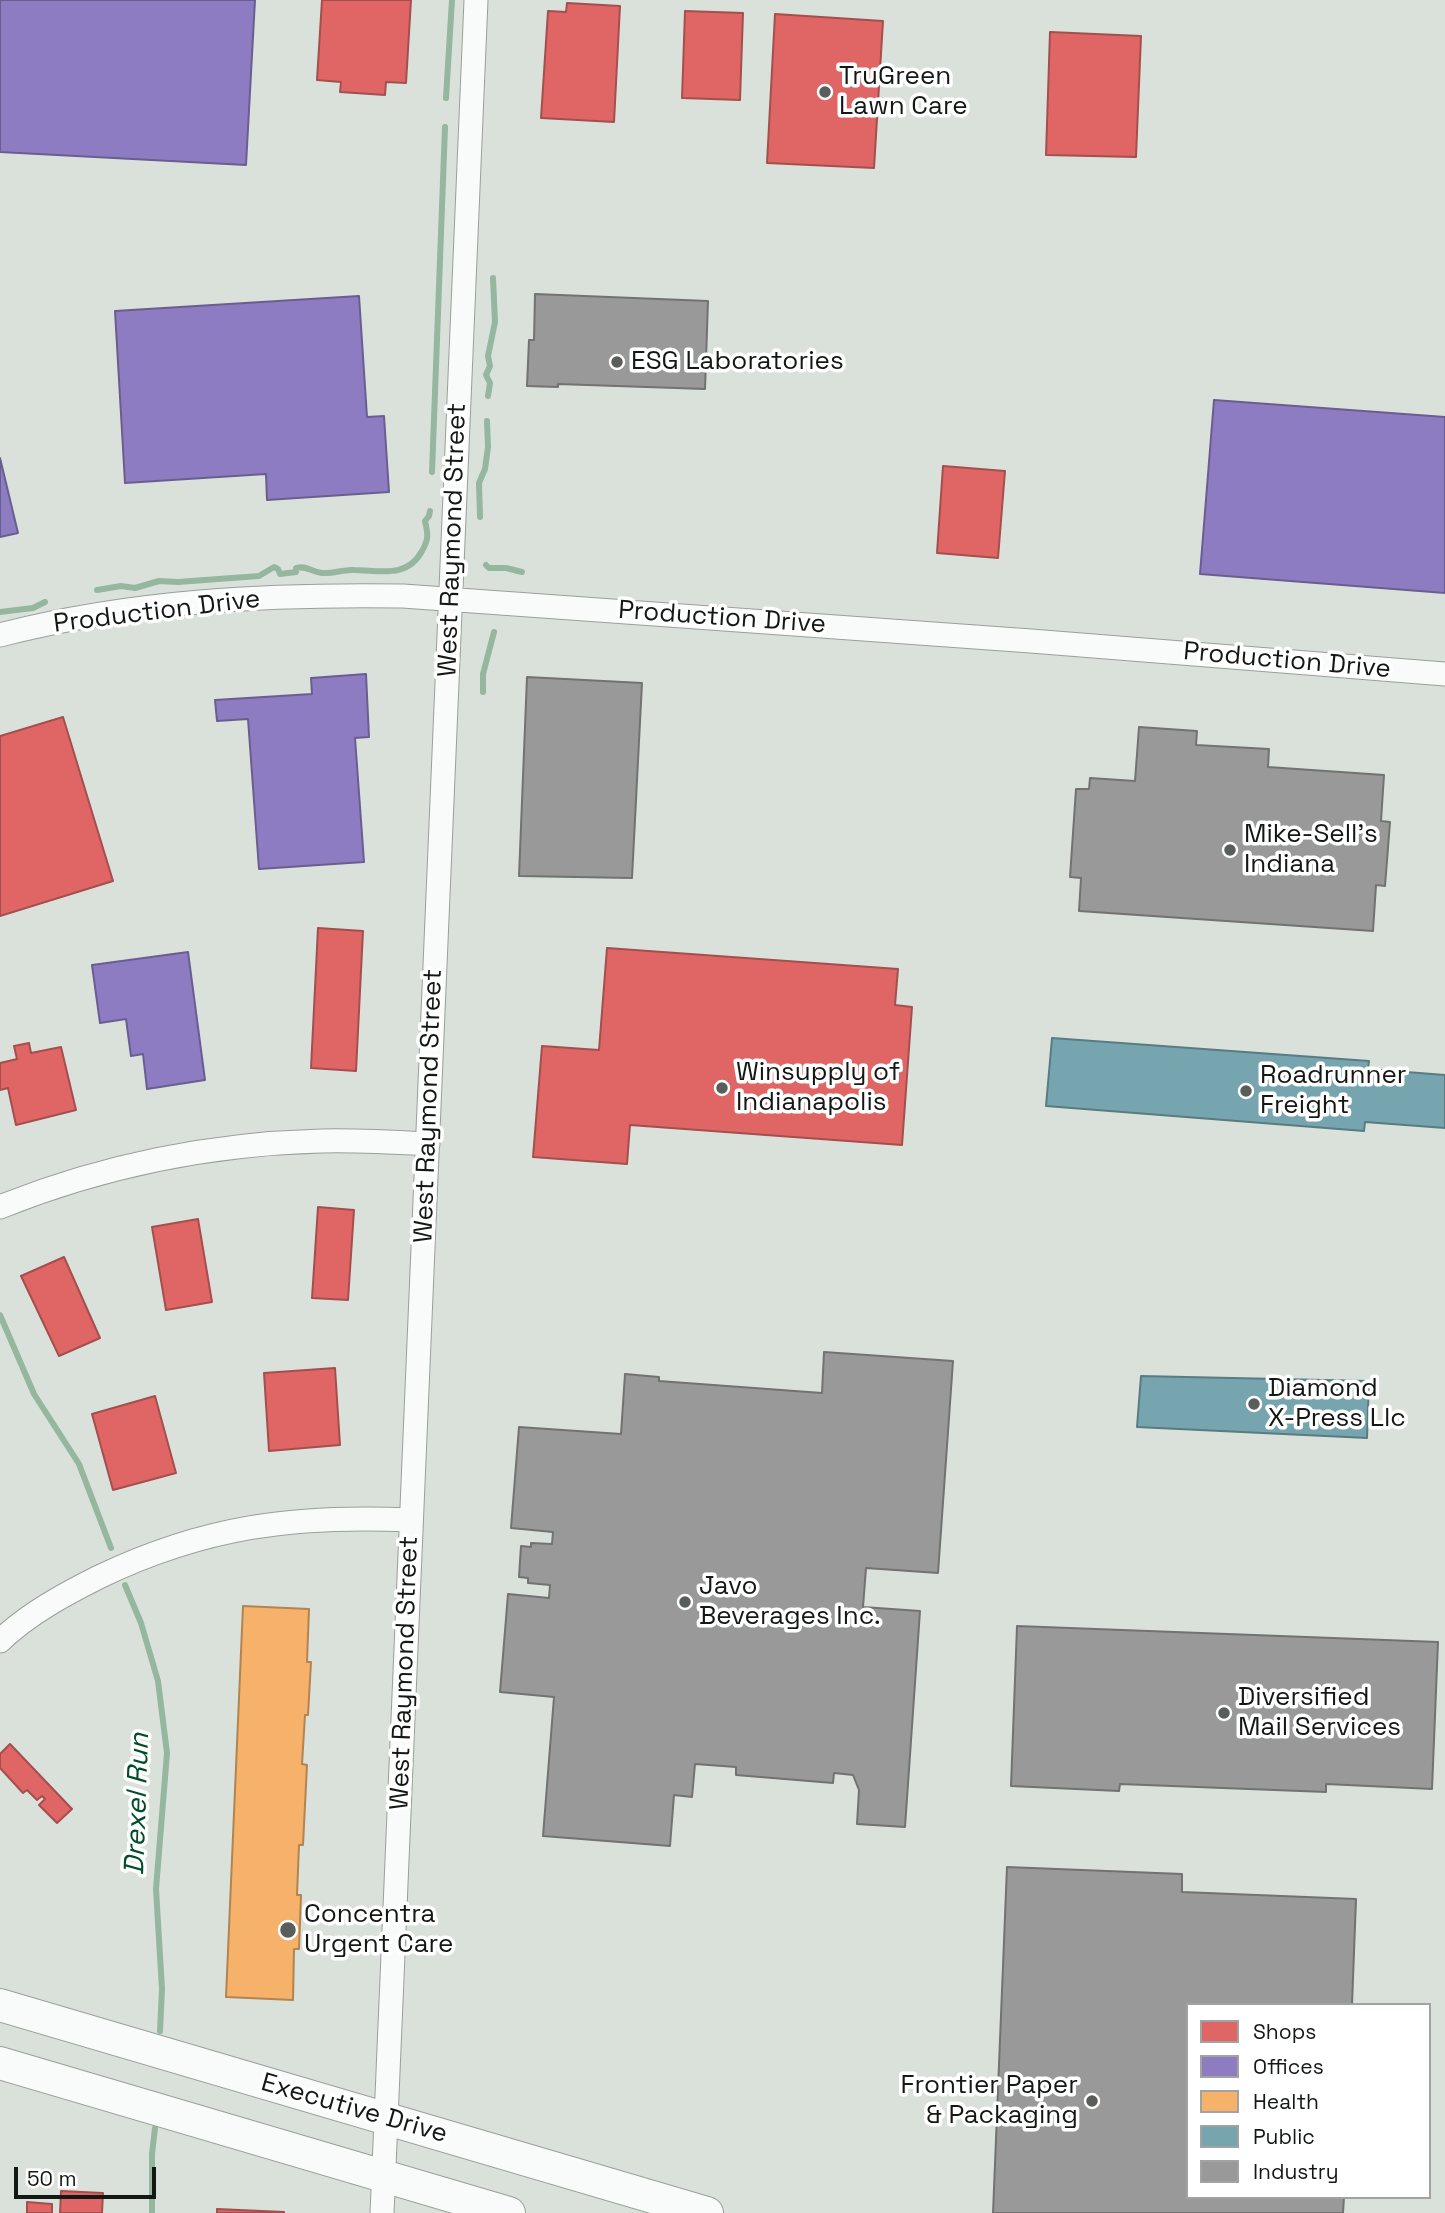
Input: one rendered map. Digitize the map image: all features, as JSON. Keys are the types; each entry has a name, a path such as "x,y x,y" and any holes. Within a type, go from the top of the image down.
{"street":[{"name":"West Raymond Street","path":"382,2213 476,0"},
{"name":"Production Drive","path":"0,635 99,615 168,605 327,595 451,597 1445,674"},
{"path":"0,1208 94,1175 188,1154 344,1140 428,1144"},
{"path":"0,1640 71,1591 142,1557 191,1541 237,1529 302,1520 411,1520"},
{"name":"Executive Drive","path":"0,2004 707,2213"},
{"name":"Executive Drive","path":"0,2063 509,2213"}],"building: Shops":[{"path":"322,0 411,0 406,83 386,82 385,95 340,92 341,82 317,80"},
{"path":"567,3 620,6 614,122 541,118 548,11 566,12"},
{"path":"685,11 743,13 740,100 682,98"},
{"name":"TruGreen Lawn Care","path":"775,14 883,21 874,168 767,163"},
{"path":"1050,32 1141,36 1136,157 1046,155"},
{"path":"943,466 1005,471 998,558 937,553"},
{"path":"63,717 113,881 0,916 0,736"},
{"path":"318,928 363,931 356,1071 311,1068"},
{"name":"Winsupply of Indianapolis","path":"607,948 898,969 895,1005 912,1007 902,1145 630,1125 627,1164 533,1157 542,1046 599,1050"},
{"path":"29,1043 31,1053 61,1047 76,1110 16,1125 8,1088 0,1090 0,1063 17,1059 14,1046"},
{"path":"318,1207 354,1210 348,1300 312,1298"},
{"path":"198,1219 212,1302 166,1310 152,1227"},
{"path":"64,1257 100,1338 59,1356 21,1276"},
{"path":"335,1368 340,1445 269,1451 264,1373"},
{"path":"155,1396 176,1473 113,1490 92,1414"},
{"path":"10,1744 72,1809 57,1823 39,1805 45,1799 42,1796 37,1800 27,1790 23,1793 0,1768 0,1754"},
{"path":"61,2191 103,2193 102,2213 60,2213"},
{"path":"27,2202 52,2204 52,2213 27,2213"},
{"path":"217,2209 284,2212 284,2213 217,2213"}],"building: Offices":[{"path":"0,0 255,0 246,165 0,152"},
{"path":"359,296 367,417 384,416 389,492 267,500 266,474 125,483 115,311"},
{"path":"1214,400 1445,417 1445,593 1200,574"},
{"path":"0,458 18,533 0,537"},
{"path":"366,674 369,737 355,738 364,862 259,869 248,719 217,721 215,700 312,694 311,678"},
{"path":"188,952 205,1080 147,1089 143,1054 131,1056 126,1019 100,1023 92,965"}],"building: Health":[{"path":"243,1606 309,1609 307,1662 311,1662 302,1764 307,1765 303,1845 299,1845 299,1949 294,1949 293,2000 226,1997"}],"building: Public":[{"name":"Roadrunner Freight","path":"1052,1038 1369,1061 1368,1069 1445,1075 1445,1128 1365,1122 1364,1131 1046,1106"},
{"name":"Diamond X-Press Llc","path":"1141,1376 1369,1381 1367,1438 1137,1427"}],"building: Industry":[{"name":"ESG Laboratories","path":"535,294 708,301 705,389 558,384 558,387 527,386 529,340 534,340"},
{"path":"527,677 642,683 632,878 519,876"},
{"name":"Mike-Sell's Indiana","path":"1139,727 1197,731 1196,745 1269,749 1268,767 1384,775 1381,821 1390,822 1385,886 1376,885 1373,931 1079,911 1081,878 1070,877 1076,789 1089,789 1090,778 1135,781"},
{"name":"Javo Beverages Inc.","path":"824,1352 953,1361 938,1573 866,1568 863,1607 920,1611 905,1827 857,1824 859,1790 853,1775 834,1773 833,1783 736,1775 736,1767 695,1764 692,1797 674,1795 670,1846 543,1836 554,1697 500,1692 508,1594 549,1598 550,1585 528,1583 528,1578 519,1577 521,1546 531,1547 531,1543 552,1544 553,1532 511,1528 519,1427 621,1434 625,1374 659,1377 659,1381 822,1393"},
{"name":"Diversified Mail Services","path":"1017,1626 1438,1642 1432,1789 1326,1784 1326,1792 1120,1784 1119,1791 1011,1786"},
{"name":"Frontier Paper & Packaging","path":"1007,1867 1182,1874 1182,1892 1356,1899 1352,2003 1186,2003 1186,2199 1344,2199 1343,2213 993,2213"}],"waterway":[{"path":"446,98 452,0"},
{"path":"432,472 445,127"},
{"path":"488,396 490,383 486,375 490,366 488,356 495,322 493,278"},
{"path":"480,517 479,483 485,469 488,447 487,421"},
{"path":"97,590 121,586 135,588 159,581 259,576 274,567 280,574 296,572 296,568 300,567 326,573 350,570 392,571 409,566 416,560 424,547 427,536 425,521 430,511"},
{"path":"486,565 489,568 522,572"},
{"path":"0,612 33,608 45,602"},
{"path":"483,692 483,674 494,632"},
{"name":"Drexel Run","path":"0,1315 34,1394 79,1464 111,1548"},
{"name":"Drexel Run","path":"125,1585 141,1623 158,1681 167,1753 156,1889 162,1989 160,2031"},
{"name":"Drexel Run","path":"152,2213 155,2128"}],"place":[{"name":"TruGreen Lawn Care","path":"825,92"},
{"name":"ESG Laboratories","path":"617,362"},
{"name":"Mike-Sell's Indiana","path":"1230,850"},
{"name":"Winsupply of Indianapolis","path":"722,1088"},
{"name":"Roadrunner Freight","path":"1246,1091"},
{"name":"Diamond X-Press Llc","path":"1254,1404"},
{"name":"Javo Beverages Inc.","path":"685,1602"},
{"name":"Diversified Mail Services","path":"1224,1713"},
{"name":"Concentra Urgent Care","path":"288,1930"},
{"name":"Frontier Paper & Packaging","path":"1092,2101"}]}
